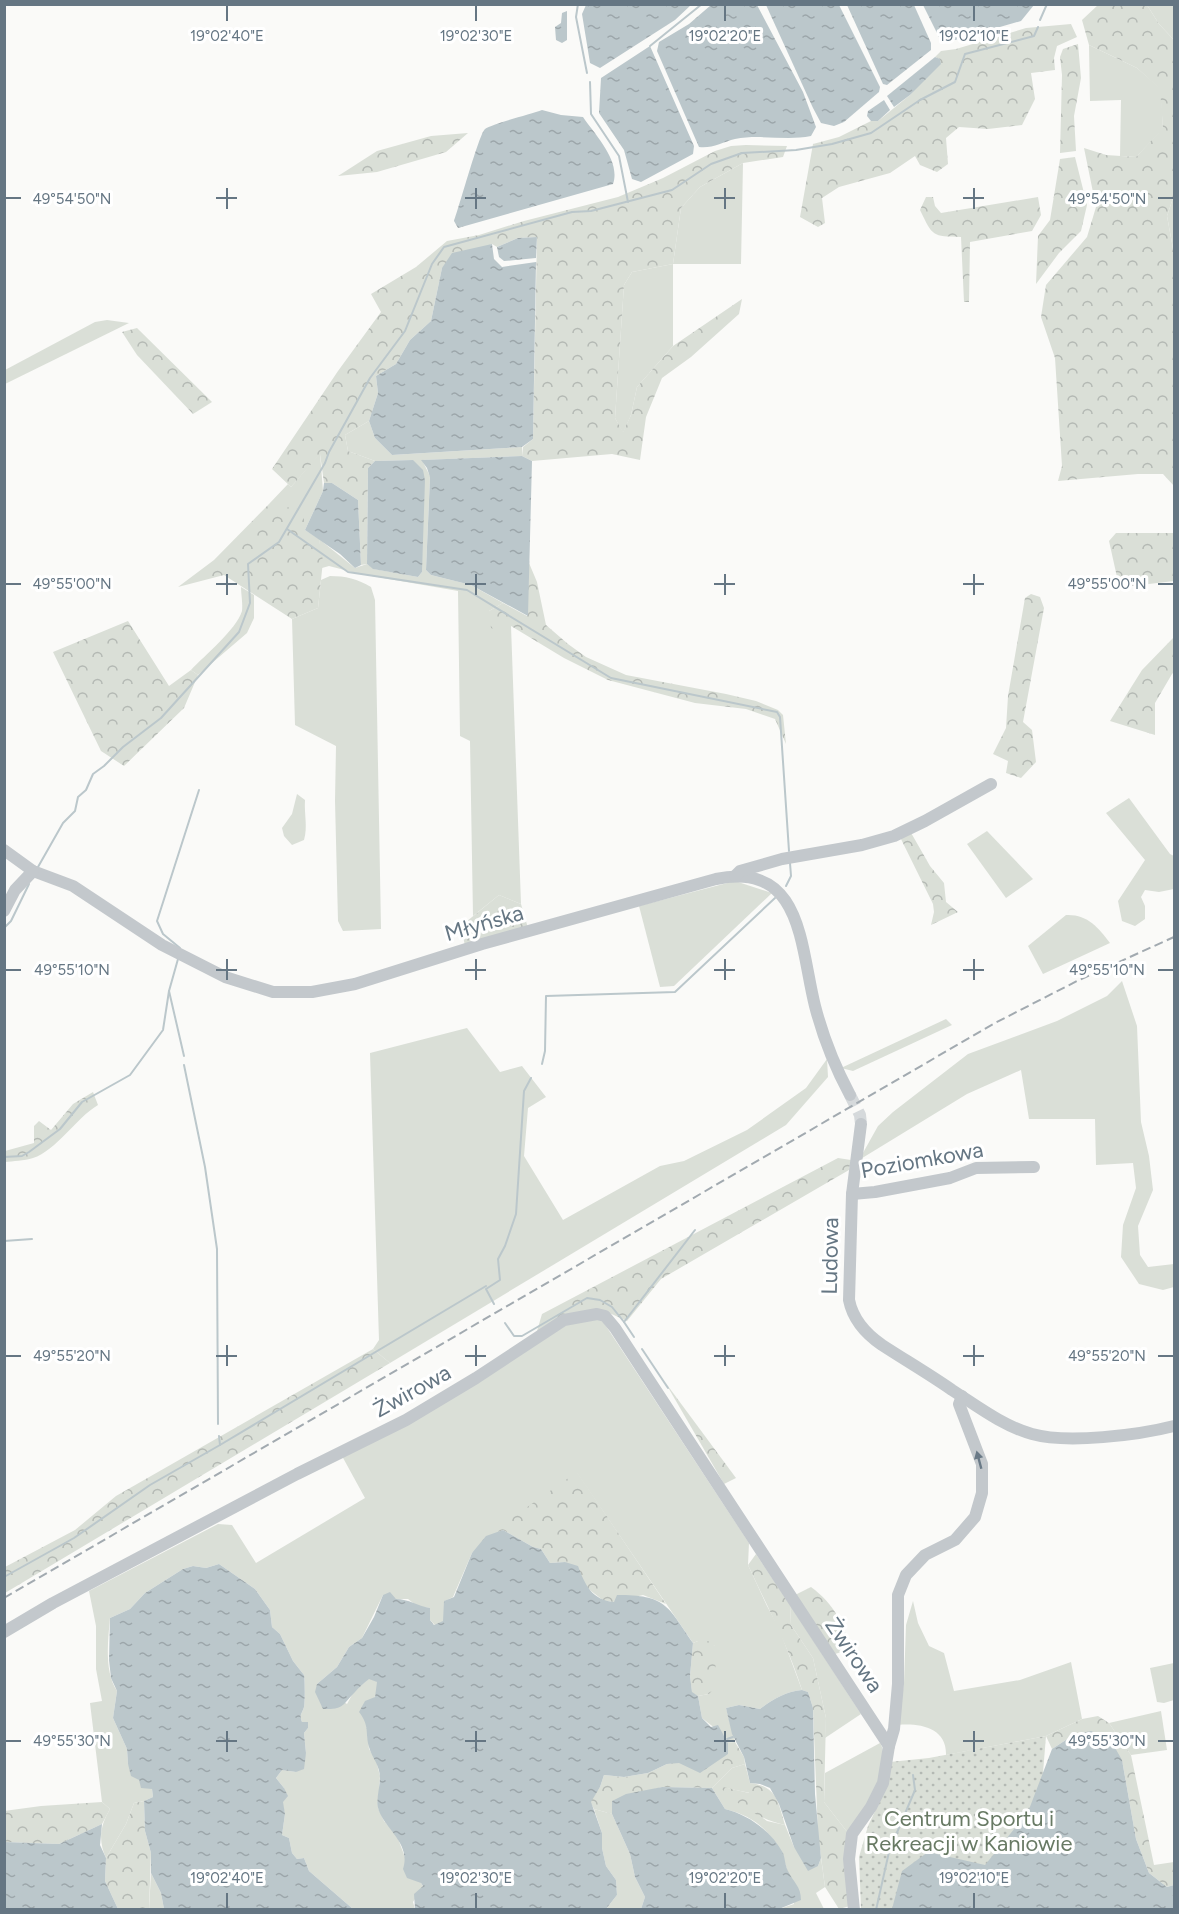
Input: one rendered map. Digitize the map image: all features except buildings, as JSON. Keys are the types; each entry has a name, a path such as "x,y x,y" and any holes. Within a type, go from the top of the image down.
{"street":[{"name":"Młyńska","path":"4,850 33,871 73,886 162,945 225,977 273,992 312,992 355,984 482,944 734,876 740,871 894,836 991,784"},
{"path":"4,911 15,890 33,871"},
{"path":"734,876 757,879 771,885 788,901 797,924 820,1022 834,1063 850,1095"},
{"name":"Ludowa","path":"861,1124 852,1194 849,1300 854,1317 874,1339 1015,1428 1046,1437 1136,1434 1174,1426"},
{"name":"Poziomkowa","path":"852,1194 950,1178 976,1168 1034,1167"},
{"name":"Żwirowa","path":"4,1632 53,1603 269,1489 406,1420 476,1378 564,1320 597,1314 605,1316 615,1328 889,1746"},
{"path":"854,1910 849,1859 852,1834 884,1783 889,1746 894,1729 898,1684 898,1595 906,1575 925,1555 955,1540 975,1517 982,1493 982,1464 959,1404 962,1396"}],"green space":[{"path":"1099,4 1147,5 1159,24 1174,40 1174,195 1167,216 1174,254 1174,486 1163,474 1058,481 1062,466 1055,358 1041,317 1046,285 1087,237 1096,207 1084,148 1106,155 1136,157 1163,128 1160,89 1137,68 1089,45 1082,20"},
{"path":"1147,5 1174,5 1174,40 1159,24"},
{"path":"1071,24 1077,37 1057,46 1054,58 1055,70 1031,73 1035,99 1022,125 988,129 959,127 946,138 948,164 937,172 920,165 915,156 890,173 839,187 822,198 825,223 818,227 800,217 813,144 839,137 871,121 878,121 910,95 940,59 935,57 941,51 956,49 1026,28"},
{"path":"1078,44 1081,78 1074,116 1076,151 1060,153 1062,75 1060,57 1063,49"},
{"path":"1089,45 1137,68 1161,89 1163,129 1136,157 1120,156 1121,100 1090,101"},
{"path":"468,133 446,152 377,172 338,176 377,151 431,136"},
{"path":"731,146 787,146 783,157 743,163 700,187 681,208 673,264 632,272 624,285 615,418 623,432 631,415 637,387 673,346 742,299 739,314 691,357 662,378 646,417 640,460 612,454 532,461 522,456 523,447 533,439 537,237 518,238 497,247 492,244 442,268 431,321 410,340 396,364 376,376 378,393 369,421 345,435 348,451 375,461 368,468 367,564 361,565 358,500 332,483 324,483 320,454 291,487 272,469 381,312 371,294 416,267 447,241 479,235 618,197 663,178 715,151"},
{"path":"1075,157 1087,205 1081,231 1059,253 1036,284 1038,236 1050,220 1060,159"},
{"path":"743,163 741,264 673,264 681,208 700,187"},
{"path":"1174,195 1174,254 1167,216"},
{"path":"926,197 933,197 935,206 941,213 1038,197 1041,215 1032,231 970,242 969,302 964,302 961,237 939,235 931,230 920,210"},
{"path":"673,264 673,346 637,387 631,415 623,433 615,418 624,285 632,272"},
{"path":"107,320 129,323 5,384 5,370 95,322"},
{"path":"137,328 212,402 193,414 137,355 122,332"},
{"path":"369,421 375,438 392,455 522,447 522,456 422,460 430,476 426,570 431,575 471,585 503,603 489,611 511,626 521,904 499,895 473,916 470,741 460,736 458,591 360,574 329,566 322,568 319,539 355,568 367,564 374,569 418,577 422,572 413,460 375,461 348,451 345,435"},
{"path":"320,453 323,491 305,530 269,504 288,484 291,487"},
{"path":"269,504 303,510 305,530 319,539 323,561 318,608 292,619 224,575 178,587 214,560"},
{"path":"1116,533 1174,533 1174,581 1132,586 1117,577 1109,541"},
{"path":"529,563 537,582 546,625 586,657 626,675 726,694 756,701 778,710 783,715 786,744 775,719 746,709 695,703 608,680 564,658 511,626 503,633 491,628 489,611 503,603 527,616"},
{"path":"330,576 351,578 366,584 371,587 375,600 381,929 343,931 338,921 336,746 295,725 292,619 318,608 321,580"},
{"path":"241,587 254,595 254,618 247,633 198,675 191,670 227,634 239,618 242,611"},
{"path":"1031,594 1040,597 1044,608 1023,722 1032,730 1036,762 1021,778 1006,773 1008,761 993,754 1006,728 1008,696 1025,598"},
{"path":"128,621 169,686 191,670 198,675 184,708 124,766 101,751 53,652"},
{"path":"1174,637 1174,672 1155,703 1155,735 1110,721 1142,670"},
{"path":"297,794 305,800 306,830 304,840 292,845 284,836 282,828 292,814"},
{"path":"1129,798 1170,854 1174,856 1174,889 1159,892 1145,890 1141,897 1145,906 1145,919 1135,926 1122,921 1118,901 1145,860 1106,813"},
{"path":"910,831 930,866 944,883 946,902 958,912 931,925 933,904 900,837"},
{"path":"987,831 1033,879 1006,898 967,844"},
{"path":"735,881 772,893 674,986 660,987 639,906"},
{"path":"499,895 521,904 528,928 465,946 461,926"},
{"path":"1066,915 1086,919 1110,943 1043,974 1028,946"},
{"path":"1122,981 1137,1026 1141,1122 1149,1156 1153,1190 1138,1226 1140,1255 1148,1267 1174,1264 1174,1287 1163,1290 1139,1284 1121,1257 1123,1225 1136,1188 1133,1163 1096,1165 1095,1119 1029,1119 1021,1070 967,1094 859,1160 878,1126 968,1054 1057,1021 1107,996"},
{"path":"946,1019 952,1025 853,1071 841,1068"},
{"path":"467,1028 500,1072 522,1066 546,1097 528,1108 524,1156 563,1220 660,1166 684,1161 747,1130 806,1088 827,1059 828,1077 786,1125 390,1363 373,1349 379,1340 370,1053"},
{"path":"93,1092 98,1105 50,1149 33,1158 5,1162 5,1151 34,1143 34,1126 39,1121 51,1130 73,1104"},
{"path":"838,1158 851,1160 849,1170 661,1279 627,1321 607,1312 537,1331 542,1314"},
{"path":"589,1318 602,1320 749,1543 748,1565 779,1628 802,1690 785,1694 760,1709 739,1705 726,1708 735,1742 728,1743 726,1737 702,1718 698,1696 709,1694 715,1668 715,1646 698,1641 693,1643 577,1473 472,1553 453,1597 445,1601 444,1621 435,1625 430,1620 430,1608 417,1606 408,1599 396,1599 383,1595 362,1638 349,1647 337,1667 317,1684 347,1704 353,1693 369,1678 378,1682 366,1721 369,1749 376,1760 380,1776 378,1808 384,1821 397,1836 406,1860 423,1886 413,1902 415,1909 353,1909 309,1871 304,1858 297,1859 292,1853 289,1838 282,1835 285,1814 282,1802 284,1788 276,1778 282,1770 296,1772 306,1753 304,1733 308,1728 308,1722 302,1722 301,1717 304,1705 304,1675 293,1661 280,1634 272,1627 270,1610 255,1589 219,1564 206,1568 193,1566 183,1569 145,1593 130,1609 110,1618 109,1665 117,1691 113,1718 127,1749 128,1764 139,1780 152,1789 153,1797 134,1803 126,1824 106,1858 101,1833 110,1809 102,1802 90,1703 102,1701 96,1669 96,1626 89,1591 218,1524 232,1525 256,1563 365,1498 342,1456 566,1323"},
{"path":"373,1349 390,1363 5,1593 5,1567 75,1530 116,1496"},
{"path":"665,1382 736,1478 724,1484"},
{"path":"577,1472 666,1604 643,1595 614,1602 604,1601 586,1587 565,1562 550,1563 541,1549 503,1530 486,1536"},
{"path":"756,1554 790,1605 791,1625 813,1658 826,1718 824,1802 848,1833 850,1906 839,1909 825,1887 818,1834 813,1708 808,1692 802,1690 784,1642 748,1565"},
{"path":"811,1587 832,1607 851,1649 835,1654 795,1595"},
{"path":"913,1601 918,1623 929,1646 944,1653 954,1691 1020,1680 1071,1662 1082,1719 1046,1736 946,1755 942,1739 931,1729 915,1725 898,1725 904,1683 906,1625"},
{"path":"790,1605 861,1714 825,1738 826,1718 813,1658 791,1625"},
{"path":"708,1641 715,1646 716,1686 709,1694 698,1696 692,1693 690,1676 693,1643"},
{"path":"1174,1663 1174,1700 1164,1703 1157,1702 1150,1668"},
{"path":"1161,1711 1167,1750 1131,1755 1109,1723"},
{"path":"1098,1716 1109,1723 1131,1755 1154,1865 1174,1862 1174,1885 1167,1887 1149,1873 1136,1839 1122,1760 1072,1736 1052,1749 1046,1736 1082,1719"},
{"name":"Centrum Sportu i Rekreacji w Kaniowie","path":"1046,1736 1043,1773 1066,1842 892,1910 861,1909 859,1857 868,1826 888,1784 890,1762 929,1758"},
{"path":"735,1742 744,1757 745,1764 732,1768 712,1788 662,1787 612,1801 612,1814 594,1809 590,1802 600,1787 604,1775 624,1777 648,1773 667,1764 728,1754 728,1743"},
{"path":"880,1743 883,1754 878,1782 848,1833 824,1802 825,1773"},
{"path":"745,1764 750,1793 721,1787 767,1821 785,1825 794,1847 818,1866 821,1858 825,1887 816,1893 824,1909 779,1909 794,1904 788,1871 776,1844 756,1822 725,1809 712,1788 732,1768"},
{"path":"750,1783 766,1788 775,1796 785,1825 750,1811 719,1786 749,1793"},
{"path":"144,1801 145,1831 151,1853 149,1909 118,1909 105,1881 106,1858 126,1824 134,1803"},
{"path":"102,1802 110,1809 102,1824 59,1844 5,1842 4,1811"},
{"path":"594,1809 612,1814 630,1854 635,1877 645,1897 641,1909 606,1909 617,1895 616,1880 606,1866 602,1848 602,1833"},
{"path":"151,1873 161,1893 164,1909 149,1910"}],"water":[{"path":"586,4 691,5 675,20 600,68 590,63 582,14"},
{"path":"711,5 757,5 803,92 816,127 811,136 754,137 699,147 657,51 659,42 689,24"},
{"path":"766,5 839,5 880,87 879,92 844,122 834,126 821,123"},
{"path":"847,5 914,5 931,43 931,50 887,85 883,84"},
{"path":"923,5 1034,5 1021,21 955,40 940,39"},
{"path":"567,11 567,40 562,43 556,40 555,27 561,23 562,13"},
{"path":"650,46 694,146 693,154 641,182 632,179 624,150 599,113 601,78"},
{"path":"935,57 940,59 941,64 910,95 894,107 887,96"},
{"path":"884,100 890,110 878,121 871,121 867,116 868,111"},
{"path":"542,110 583,117 606,149 614,166 613,184 458,228 454,221 478,144 485,129"},
{"path":"537,237 536,258 504,261 499,257 497,247 518,238"},
{"path":"492,244 494,259 502,267 536,262 533,439 522,447 392,455 375,438 369,421 378,393 376,376 396,364 410,340 431,321 442,268 452,253"},
{"path":"522,456 532,461 528,616 471,585 431,575 426,570 430,477 421,460"},
{"path":"413,460 423,470 425,480 422,572 418,577 373,569 367,564 368,468 375,461"},
{"path":"324,483 332,483 358,500 361,565 355,568 340,554 305,530 323,491"},
{"path":"503,1530 541,1549 550,1563 565,1562 578,1566 590,1590 606,1601 614,1602 617,1595 633,1596 646,1597 664,1605 677,1619 693,1643 690,1676 692,1692 698,1696 702,1718 711,1727 718,1725 728,1743 728,1754 700,1773 679,1763 667,1764 648,1773 624,1777 604,1775 591,1802 602,1833 602,1848 606,1866 616,1880 617,1895 606,1909 415,1909 414,1894 423,1886 407,1878 403,1869 404,1852 379,1811 377,1803 380,1773 369,1747 365,1721 359,1712 365,1701 375,1697 377,1682 369,1679 342,1706 335,1709 323,1709 315,1692 317,1684 337,1667 349,1647 362,1638 383,1595 390,1592 396,1599 430,1608 430,1620 434,1625 443,1621 444,1601 454,1597 472,1553 486,1536"},
{"path":"219,1564 255,1589 270,1610 272,1627 280,1634 293,1661 304,1675 304,1705 301,1717 302,1722 308,1722 308,1728 304,1733 306,1753 304,1769 296,1772 282,1770 276,1778 288,1796 283,1802 285,1814 282,1835 289,1838 292,1853 297,1859 304,1858 309,1871 353,1909 164,1909 161,1893 151,1873 151,1853 145,1831 144,1801 153,1797 152,1789 141,1788 139,1780 131,1776 127,1749 113,1718 117,1691 111,1678 109,1660 110,1618 130,1609 145,1593 183,1569 193,1566 206,1568"},
{"path":"802,1690 808,1692 813,1708 815,1794 821,1858 818,1866 808,1871 794,1847 779,1804 770,1788 750,1783 744,1757 732,1734 726,1708 739,1705 760,1709 785,1694"},
{"path":"1091,1731 1110,1739 1122,1760 1136,1839 1149,1873 1167,1887 1174,1885 1174,1909 892,1909 902,1871 928,1852 985,1865 1028,1812 1052,1749 1072,1736"},
{"path":"662,1787 712,1788 725,1809 742,1815 766,1831 783,1853 788,1871 800,1891 801,1900 779,1909 641,1909 645,1897 635,1877 630,1854 612,1814 612,1801 626,1794"},
{"path":"102,1824 100,1845 106,1858 105,1881 118,1909 5,1909 5,1842 59,1844"}],"waterway":[{"path":"578,4 576,17 587,73"},
{"path":"650,46 702,4"},
{"path":"1040,20 1047,4"},
{"path":"38,867 63,823 75,811 78,797 86,790 93,774 161,718 239,632 250,603 248,564 279,542 325,463 370,378 405,331 432,264 444,247 572,212 591,211 672,190 711,164 742,153 796,150 832,144 871,133 920,100 955,82 965,54 1034,36 1038,27"},
{"path":"590,82 591,114 619,156 628,202"},
{"path":"287,529 348,572 467,590 611,678 777,712 780,717 789,851"},
{"path":"180,948 163,934 157,921 199,790"},
{"path":"786,886 791,876 790,863"},
{"path":"4,928 11,921 29,884"},
{"path":"542,1064 545,1051 546,996 675,992 775,898"},
{"path":"178,959 169,991 184,1056"},
{"path":"4,1157 22,1156 29,1152 60,1129 82,1102 130,1075 163,1030 169,991"},
{"path":"184,1065 205,1167 217,1249 218,1424"},
{"path":"494,1304 486,1289 500,1280 498,1259 516,1214 524,1091 531,1078"},
{"path":"505,1323 514,1336 522,1336 587,1298 600,1300 612,1307 624,1322 695,1230"},
{"path":"4,1241 32,1239"},
{"path":"4,1577 74,1538 150,1485 486,1286"},
{"path":"624,1322 634,1337"},
{"path":"642,1349 668,1388"},
{"path":"219,1436 220,1445"},
{"path":"727,1739 733,1737"},
{"path":"893,1842 915,1790 913,1775"},
{"path":"876,1910 889,1852"}],"tunnel":[{"path":"850,1095 860,1115 861,1124"}],"railway":[{"path":"4,1598 995,1023 1077,981 1174,937"}]}
